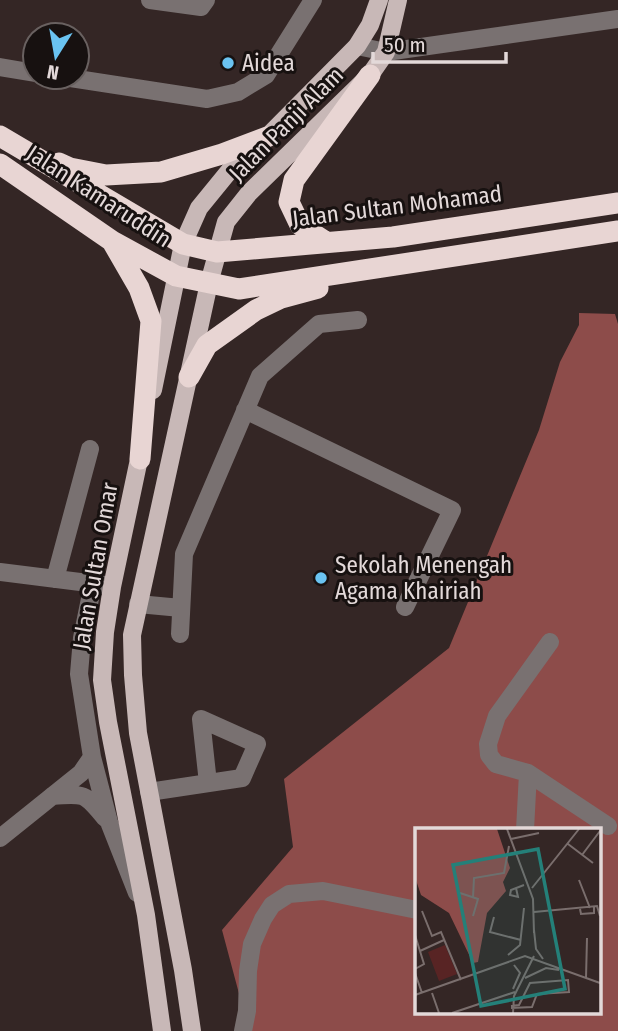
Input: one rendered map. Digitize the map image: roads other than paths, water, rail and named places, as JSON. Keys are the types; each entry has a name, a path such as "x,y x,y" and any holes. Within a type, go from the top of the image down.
{"highway":[{"path":"327,242 300,225 289,202 294,180 369,75"},
{"path":"6,140 70,168 106,175 162,172 267,137"},
{"name":"Jalan Kamaruddin","path":"6,140 183,244"},
{"name":"Jalan Kamaruddin","path":"0,164 112,241 176,276 209,283"},
{"name":"Jalan Sultan Mohamad","path":"183,244 217,251 393,237 618,203"},
{"path":"209,283 239,289 618,231"},
{"path":"112,241 139,288 151,321 139,459"},
{"path":"189,377 207,345 256,310 281,298 422,261"}],"main road":[{"name":"Jalan Panji Alam","path":"176,276 183,244 199,208 230,170 267,137 357,46 370,25 379,0"},
{"name":"Jalan Panji Alam","path":"209,283 226,222 248,193 369,75 386,52 398,0"},
{"name":"Jalan Sultan Omar","path":"162,1031 146,915 102,680 105,632 112,587 176,276"},
{"path":"192,1031 138,733 132,635 209,283"}],"street":[{"path":"150,0 201,7 206,0"},
{"path":"91,81 207,99 238,92 266,75 313,0"},
{"path":"357,46 386,52 618,19"},
{"path":"0,67 21,71"},
{"path":"180,634 184,554 260,376 319,324 358,320"},
{"path":"245,410 452,510 405,607"},
{"path":"55,579 90,449"},
{"path":"0,572 112,587"},
{"path":"93,584 82,638 79,674 92,757 108,822 146,915"},
{"path":"138,604 181,608"},
{"path":"550,642 497,716 488,744 489,755 496,764 527,774 608,826"},
{"path":"0,838 81,773 92,757"},
{"path":"525,828 527,774"},
{"path":"149,792 208,783"},
{"path":"52,796 83,795 90,799 108,822"},
{"path":"243,1031 252,944 262,919 272,905 289,894 323,891 415,910"}],"place":[{"name":"Aidea","path":"228,63"},
{"name":"Sekolah Menengah Agama Khairiah","path":"321,578"}]}
